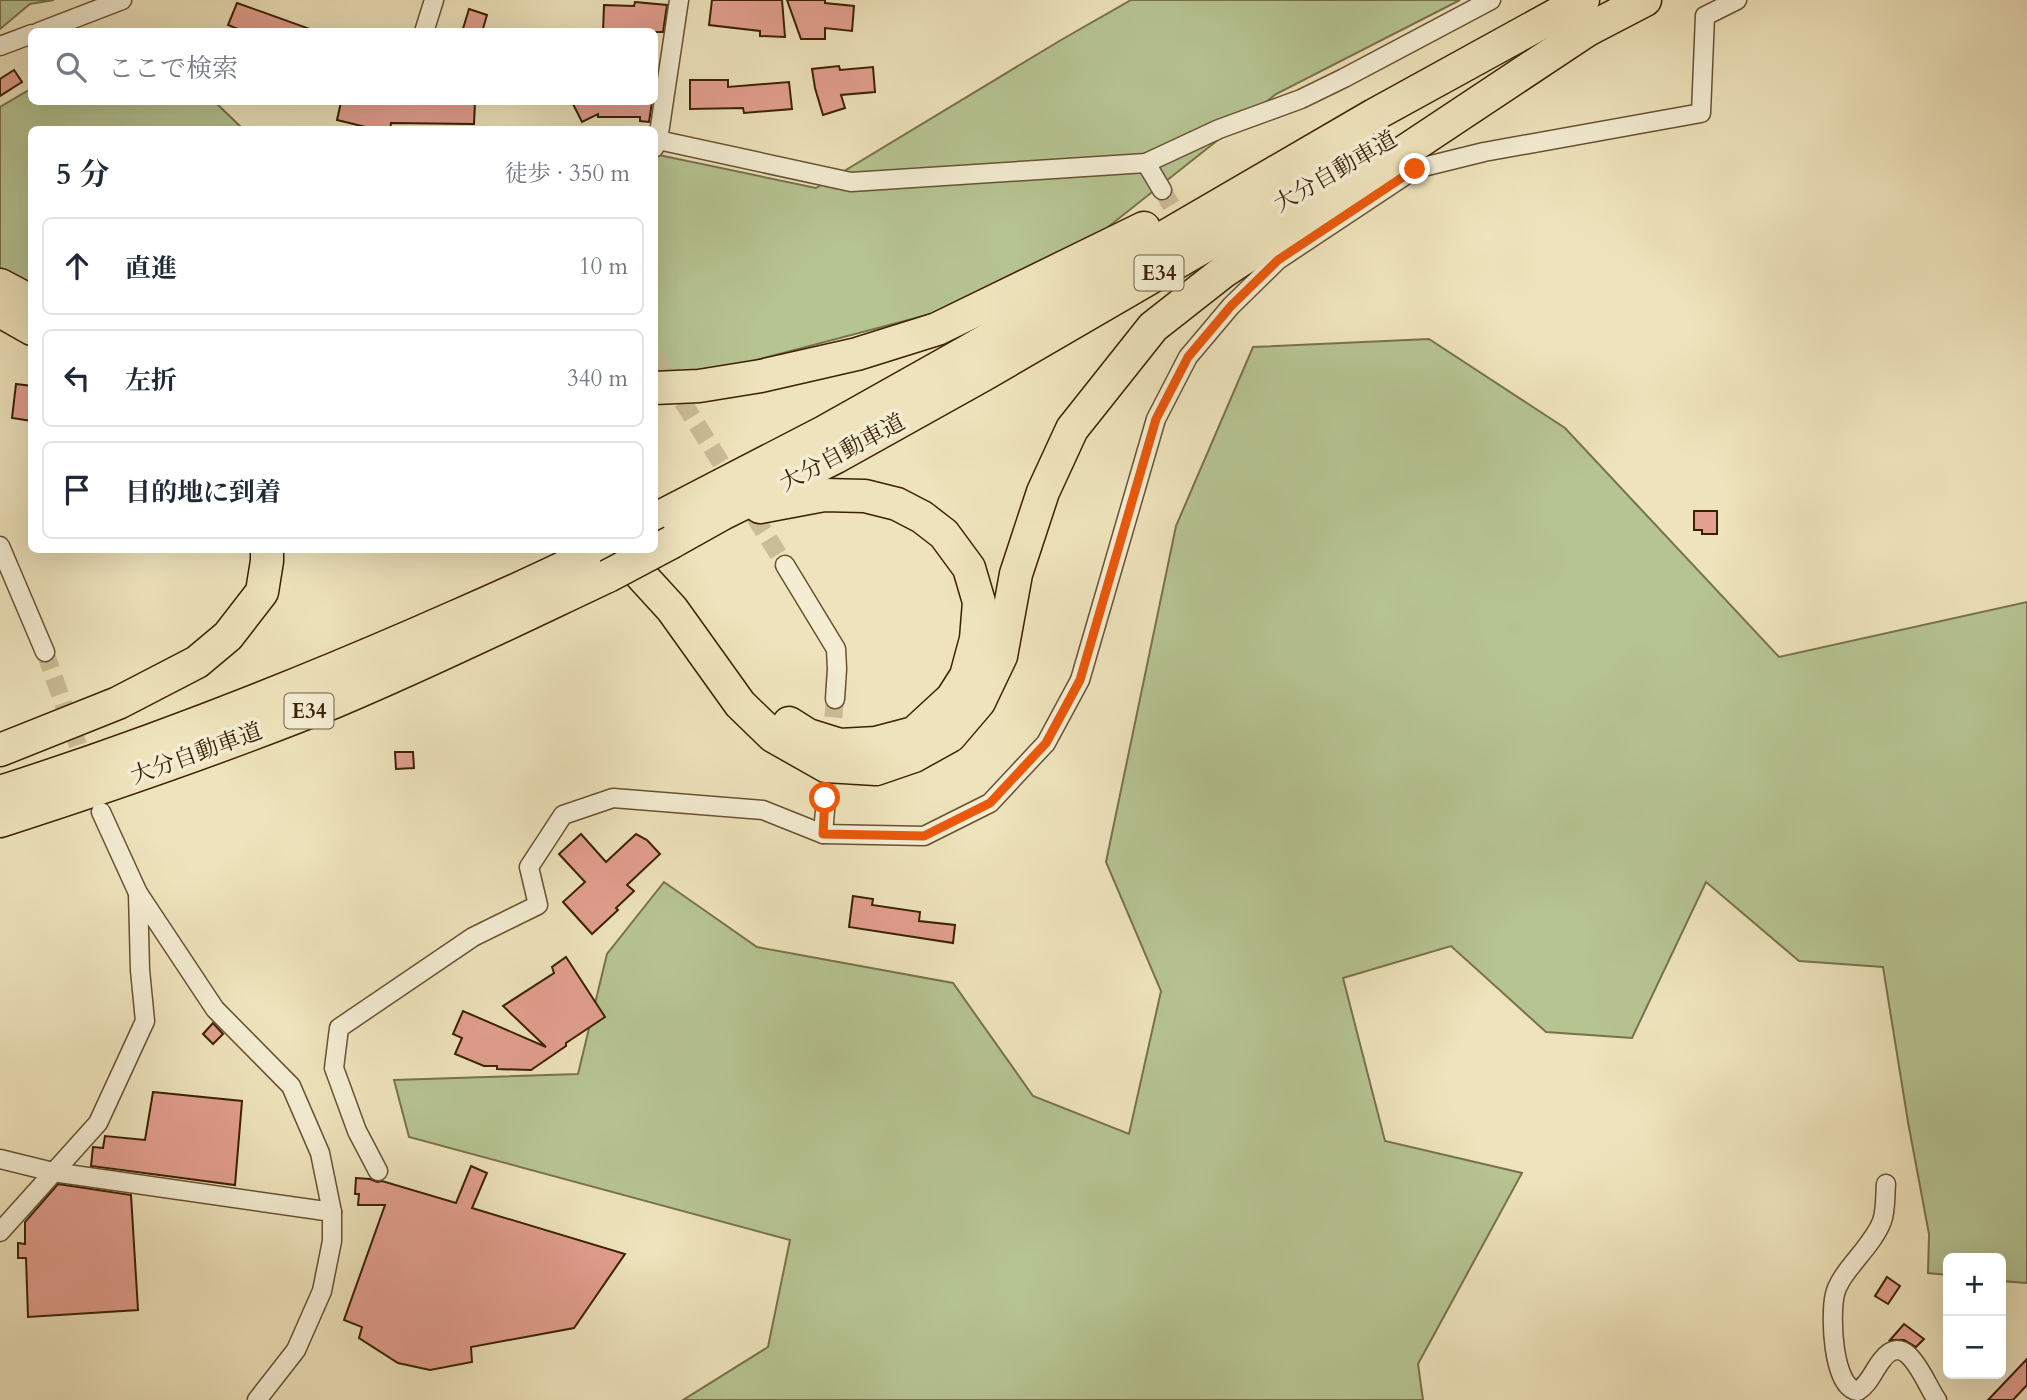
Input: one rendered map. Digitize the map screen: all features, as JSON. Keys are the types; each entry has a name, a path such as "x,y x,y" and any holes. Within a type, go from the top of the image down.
{"highway":[{"name":"大分自動車道","path":"663,531 824,432 1374,115 1586,14 1645,0"},
{"name":"大分自動車道","path":"663,531 722,514 859,444 983,375 1389,139 1586,14"},
{"path":"604,557 672,609 740,704 773,736 826,766 876,769 914,756 950,736 979,702 1001,656 1016,574 1043,492 1072,429 1153,327 1223,272 1586,14"},
{"path":"658,388 699,386 761,376 857,354 937,329 1374,115"},
{"path":"0,285 28,300"},
{"path":"0,311 28,327"},
{"path":"639,553 710,638 737,676 778,716 808,735 840,745 876,743 901,737 914,733 952,698 966,676 976,639 979,602 969,568 944,534 922,517 897,504 865,496 824,495 722,514"},
{"path":"0,750 118,703 197,662 228,636 262,592 267,553"},
{"name":"大分自動車道","path":"0,792 202,722 604,557"},
{"name":"大分自動車道","path":"0,821 211,749 334,702 475,639 604,557"}],"street":[{"path":"49,28 122,0"},
{"path":"426,28 434,0"},
{"path":"658,131 679,0"},
{"path":"658,144 851,182 1146,163 1219,129 1301,99 1491,0"},
{"path":"378,1171 357,1131 334,1068 339,1028 473,937 538,905 529,867 563,815 613,798 763,810 823,834 924,836 990,803 1046,743 1080,680 1156,419 1188,357 1226,299 1278,260 1415,169 1485,152 1701,113 1705,16 1737,0"},
{"path":"0,46 28,36"},
{"path":"1146,163 1162,190"},
{"path":"0,546 45,652"},
{"path":"785,565 836,649 835,699"},
{"path":"823,834 825,798"},
{"path":"101,812 138,893 215,1009 291,1086 320,1153 332,1212 332,1241 322,1291 296,1350 257,1400"},
{"path":"0,1232 99,1123 145,1021 140,970 138,893"},
{"path":"0,1159 53,1172 332,1212"},
{"path":"1886,1184 1882,1220 1839,1283 1835,1294 1833,1323 1836,1357 1848,1388 1858,1391 1865,1387 1888,1353 1901,1352 1909,1355 1919,1366 1937,1400"}],"green space":[{"path":"0,0 54,0 30,4 0,29"},
{"path":"1131,0 1460,0 1276,94 1084,246 950,309 707,373 658,374 658,155 816,188"},
{"path":"28,91 28,105 218,105 240,126 28,126 28,293 0,274 0,107"},
{"path":"1429,339 1565,428 1779,657 2027,602 2027,1283 2006,1281 2006,1253 1943,1253 1943,1274 1928,1273 1929,1234 1883,967 1799,961 1706,882 1632,1038 1546,1032 1451,946 1343,978 1385,1141 1522,1173 1418,1364 1423,1400 683,1400 768,1347 790,1240 409,1137 394,1080 578,1074 607,954 664,882 757,947 953,983 1033,1096 1129,1134 1161,991 1106,862 1176,526 1253,347"}],"building":[{"path":"712,0 782,0 785,37 760,36 760,31 709,25"},
{"path":"787,0 825,0 825,3 854,6 852,31 825,28 825,39 801,39"},
{"path":"635,2 667,5 663,32 658,32 658,28 603,28 604,5 634,6"},
{"path":"237,3 307,28 235,28 228,25"},
{"path":"469,9 487,15 483,28 463,28"},
{"path":"839,66 840,70 873,67 875,92 841,95 845,108 823,115 812,69"},
{"path":"14,70 22,82 0,96 0,79"},
{"path":"690,80 728,80 728,87 789,82 792,109 744,113 743,108 690,109"},
{"path":"340,105 475,105 474,124 391,123 391,126 362,126 337,120"},
{"path":"574,105 652,105 649,122 640,121 640,117 598,117 598,114 582,122"},
{"path":"16,384 28,386 28,420 12,418"},
{"path":"1694,511 1717,511 1717,534 1702,534 1702,530 1694,530"},
{"path":"395,752 413,752 414,768 396,769"},
{"path":"581,834 606,862 636,834 647,840 660,854 627,885 634,891 592,934 563,902 585,882 559,854"},
{"path":"853,896 873,899 872,905 920,912 919,921 955,925 953,943 849,927"},
{"path":"566,957 605,1017 531,1070 497,1069 497,1066 484,1066 455,1054 462,1038 453,1034 463,1011 546,1047 503,1006 554,973 552,967"},
{"path":"213,1023 223,1034 213,1044 203,1034"},
{"path":"153,1092 242,1101 235,1185 91,1166 93,1147 103,1148 105,1136 145,1140"},
{"path":"471,1166 487,1173 472,1208 625,1254 574,1328 471,1347 472,1362 430,1370 398,1363 359,1338 362,1327 344,1320 385,1205 358,1205 359,1194 355,1194 356,1178 382,1181 456,1203"},
{"path":"58,1184 131,1195 138,1310 28,1317 26,1258 18,1258 18,1243 25,1244 25,1222"},
{"path":"1887,1277 1900,1286 1888,1304 1875,1296"},
{"path":"1904,1324 1924,1339 1916,1347 1904,1340 1890,1340"},
{"path":"2027,1359 2027,1385 2013,1400 1988,1400"}],"tunnel":[{"path":"1162,190 1187,232"},
{"path":"658,362 785,565"},
{"path":"45,652 87,771"},
{"path":"826,798 835,699"}],"route":[{"path":"825,798 823,834 924,836 990,803 1046,743 1080,680 1156,419 1188,357 1231,306 1278,260 1415,169"}]}
